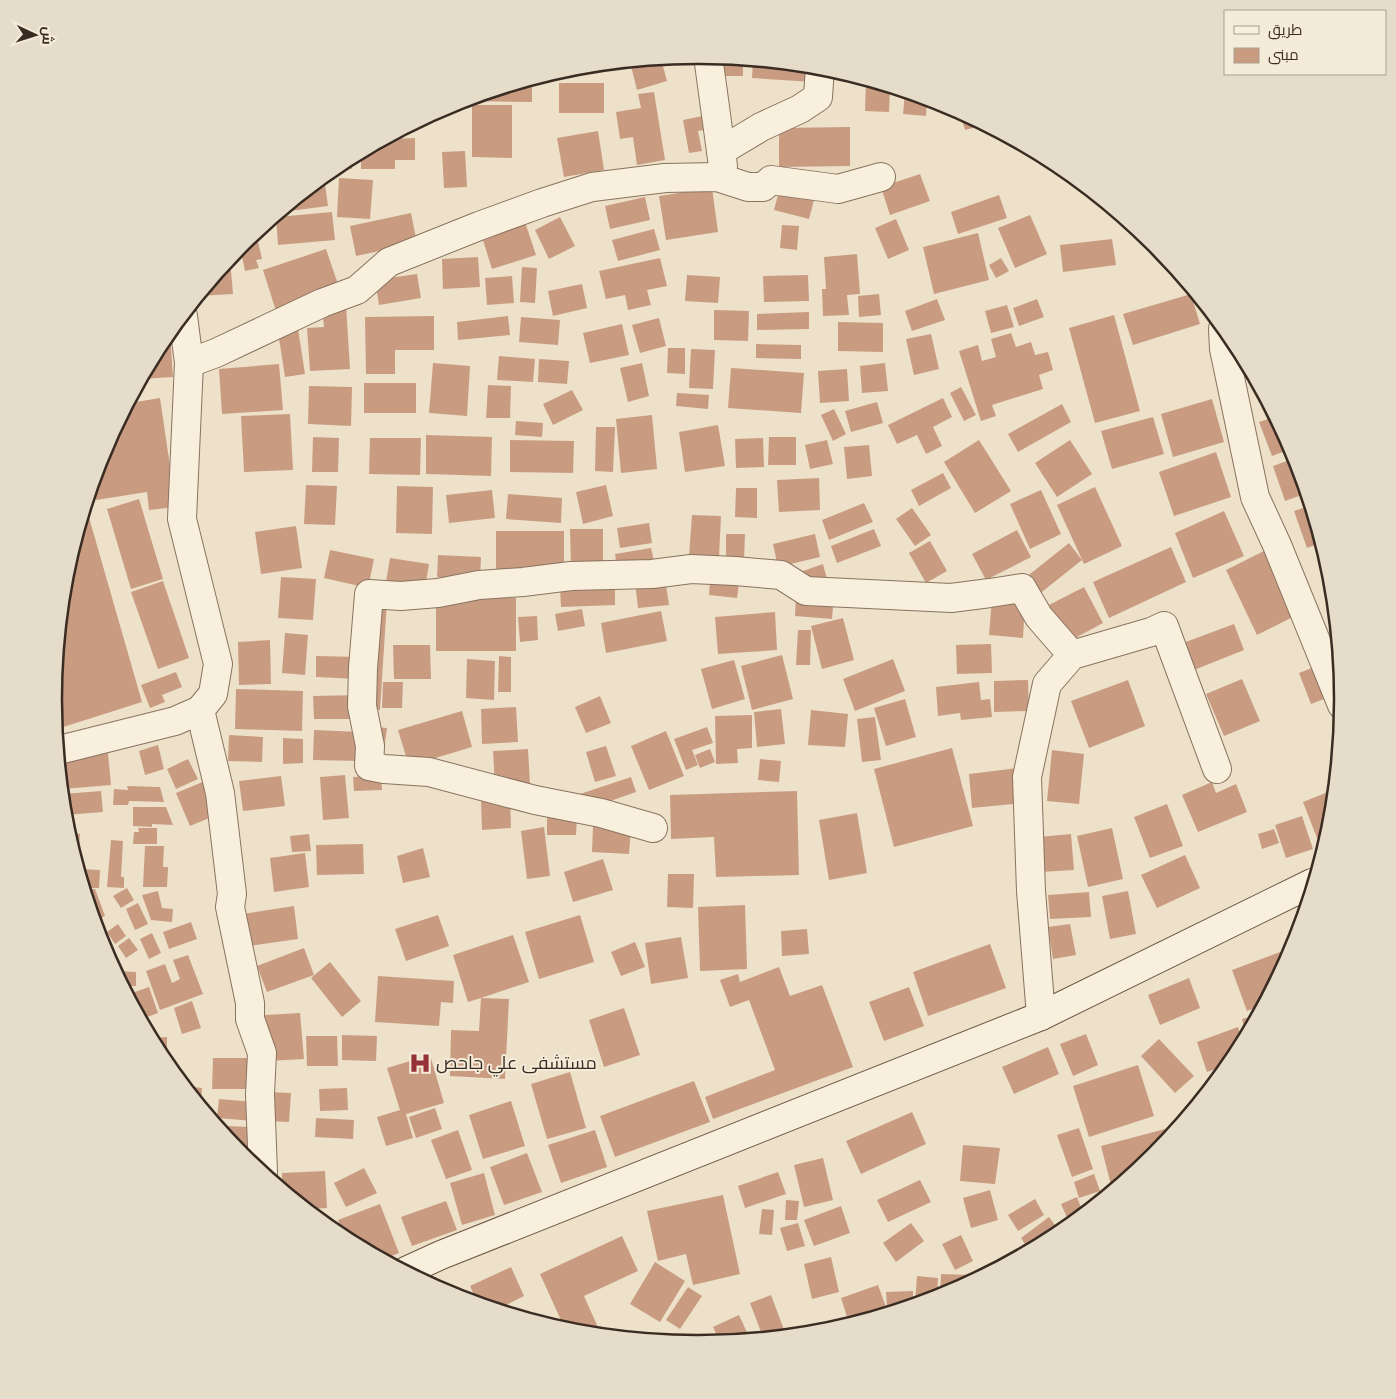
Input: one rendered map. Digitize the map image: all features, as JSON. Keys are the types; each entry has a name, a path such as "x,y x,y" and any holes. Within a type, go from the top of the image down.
{"street":[{"path":"709,64 726,180"},
{"path":"721,151 761,127 800,109 818,97 819,76"},
{"path":"189,363 216,353 322,303 358,290 389,262 542,203 592,188 665,178 717,177 748,187 763,187 771,180 838,189 881,177"},
{"path":"65,749 175,720 200,710 213,694 218,664 182,519 189,363 184,326"},
{"path":"1224,343 1255,497 1277,545 1333,683"},
{"path":"653,828 602,813 535,800 430,772 369,766 370,746 362,706 369,594 401,596 438,593 480,585 570,576 652,574 691,569 781,575 806,592 951,598 1022,588 1039,617 1072,656"},
{"path":"1040,1016 1031,891 1027,777 1047,684 1072,656 1151,632 1164,626 1218,769"},
{"path":"200,710 220,793 232,894 230,907 250,1003 250,1019 262,1053 260,1094 262,1161"},
{"path":"414,1267 1040,1016 1305,886"}],"building":[{"path":"715,64 743,65 743,76 715,76"},
{"path":"663,65 667,81 637,90 631,67"},
{"path":"753,66 813,75 813,82 752,78"},
{"path":"559,83 604,83 604,113 559,113"},
{"path":"532,87 532,102 485,101"},
{"path":"866,87 890,94 889,112 865,111"},
{"path":"654,92 665,160 637,165 633,137 620,139 616,112 641,108 638,94"},
{"path":"904,99 927,107 926,116 903,114"},
{"path":"512,105 512,158 472,157 472,106"},
{"path":"712,114 715,128 698,131 702,151 689,153 683,120"},
{"path":"963,122 974,128 965,130"},
{"path":"850,127 850,166 779,167 779,128"},
{"path":"598,131 604,170 564,177 557,138"},
{"path":"415,138 415,160 395,160 395,169 361,169 361,161 400,139"},
{"path":"465,151 467,187 444,188 442,152"},
{"path":"920,174 930,201 890,215 881,187"},
{"path":"339,178 373,180 370,219 337,217"},
{"path":"325,185 328,206 292,211"},
{"path":"780,187 815,196 809,219 774,210"},
{"path":"712,188 718,232 666,240 659,196"},
{"path":"999,195 1007,218 958,234 951,212"},
{"path":"645,197 650,220 610,229 605,206"},
{"path":"332,212 335,240 278,245 277,224 286,216"},
{"path":"411,213 417,243 356,256 350,226"},
{"path":"1030,215 1047,254 1015,268 998,228"},
{"path":"560,217 575,246 549,259 535,230"},
{"path":"896,219 909,250 888,259 875,228"},
{"path":"525,222 536,255 492,269 482,237"},
{"path":"782,225 799,226 797,250 780,248"},
{"path":"654,229 660,250 618,261 612,240"},
{"path":"978,233 989,280 934,294 923,247"},
{"path":"1112,239 1116,265 1063,272 1060,245"},
{"path":"258,242 262,259 256,260 259,268 245,271 242,257"},
{"path":"326,249 340,290 276,311 263,270"},
{"path":"857,254 860,294 847,295 849,315 823,316 822,289 826,289 824,257"},
{"path":"478,257 480,287 443,289 442,259"},
{"path":"660,258 667,286 647,290 651,305 628,310 625,295 606,299 599,271"},
{"path":"1001,258 1009,271 996,278 989,265"},
{"path":"522,267 537,268 535,303 520,302"},
{"path":"231,269 233,294 208,295"},
{"path":"417,274 421,298 379,305 375,280"},
{"path":"687,275 720,277 718,303 685,301"},
{"path":"808,275 809,301 764,302 763,276"},
{"path":"512,276 514,303 487,305 485,278"},
{"path":"582,284 587,308 553,316 548,291"},
{"path":"879,294 881,315 859,317 858,296"},
{"path":"1188,295 1193,302 1200,324 1133,345 1123,314"},
{"path":"937,299 945,320 912,331 905,311"},
{"path":"1037,299 1044,317 1019,326 1013,308"},
{"path":"346,305 350,369 310,371 307,328 324,327 322,307"},
{"path":"1007,305 1014,327 991,333 985,311"},
{"path":"714,310 749,311 748,341 714,340"},
{"path":"809,312 809,329 757,330 757,314"},
{"path":"1114,315 1140,411 1095,423 1069,328"},
{"path":"434,316 434,350 395,350 395,374 366,374 365,317"},
{"path":"508,316 510,335 458,340 457,322"},
{"path":"521,317 560,320 558,345 519,342"},
{"path":"659,318 666,346 640,353 632,325"},
{"path":"838,322 883,323 883,352 838,351"},
{"path":"622,324 629,355 590,363 583,333"},
{"path":"298,329 305,374 285,377 278,332"},
{"path":"1011,333 1016,347 1031,342 1035,355 1048,352 1053,370 1039,375 1043,389 992,405 996,416 981,421 959,351 978,345 982,361 996,357 991,339"},
{"path":"931,334 939,369 914,375 906,339"},
{"path":"756,344 801,345 801,359 756,358"},
{"path":"171,345 173,377 150,378"},
{"path":"668,348 685,348 685,374 667,373"},
{"path":"691,349 715,350 713,389 689,388"},
{"path":"499,356 535,359 533,382 497,380"},
{"path":"539,359 569,361 567,384 538,382"},
{"path":"433,363 470,366 467,416 429,413"},
{"path":"642,363 649,396 628,402 620,368"},
{"path":"885,363 888,391 862,393 860,366"},
{"path":"279,364 283,410 222,414 219,369"},
{"path":"731,368 804,373 801,413 728,408"},
{"path":"847,369 849,401 820,403 818,371"},
{"path":"364,383 416,383 416,413 364,413"},
{"path":"488,385 511,386 510,418 486,418"},
{"path":"309,386 352,387 351,426 308,424"},
{"path":"961,387 976,415 964,421 950,393"},
{"path":"572,390 583,410 553,425 543,404"},
{"path":"677,393 709,395 708,409 676,406"},
{"path":"160,398 176,507 149,510 147,492 96,500 96,495 111,456 137,402"},
{"path":"943,398 952,417 933,427 942,446 926,454 917,435 897,444 888,425"},
{"path":"1212,399 1224,442 1173,457 1161,414"},
{"path":"877,402 883,423 851,432 845,411"},
{"path":"1062,404 1071,422 1018,452 1008,434"},
{"path":"834,409 846,434 833,441 821,415"},
{"path":"290,414 293,470 244,472 241,416"},
{"path":"652,415 657,469 621,473 616,419"},
{"path":"1153,417 1164,454 1112,469 1101,431"},
{"path":"1268,419 1283,452 1272,456 1259,422"},
{"path":"516,421 543,423 542,437 515,435"},
{"path":"718,425 725,466 685,472 679,432"},
{"path":"596,427 615,427 613,472 595,471"},
{"path":"426,435 492,437 491,476 426,474"},
{"path":"313,437 339,438 338,472 312,472"},
{"path":"769,437 796,437 796,465 768,465"},
{"path":"370,438 421,438 420,475 369,474"},
{"path":"763,438 764,467 736,468 735,439"},
{"path":"510,440 574,441 573,473 510,472"},
{"path":"827,440 833,464 810,469 805,445"},
{"path":"979,440 1011,491 975,513 944,462"},
{"path":"1070,440 1092,474 1057,497 1035,463"},
{"path":"869,445 872,476 847,479 844,447"},
{"path":"1216,452 1231,497 1174,516 1159,472"},
{"path":"1287,461 1300,496 1285,501 1273,466"},
{"path":"943,473 951,488 919,506 911,490"},
{"path":"819,478 820,510 779,512 777,480"},
{"path":"306,485 337,486 335,525 304,524"},
{"path":"606,485 613,516 583,524 576,492"},
{"path":"397,486 433,487 432,534 396,533"},
{"path":"1095,487 1122,546 1084,564 1057,505"},
{"path":"736,488 757,488 757,518 735,517"},
{"path":"492,490 495,518 449,523 446,495"},
{"path":"1041,490 1061,534 1030,549 1010,504"},
{"path":"508,494 562,498 561,523 506,519"},
{"path":"139,499 163,579 131,589 107,509"},
{"path":"864,503 873,522 829,540 822,520"},
{"path":"912,508 931,535 915,546 896,519"},
{"path":"1304,508 1314,545 1307,548 1294,511"},
{"path":"1224,511 1244,556 1193,578 1175,533"},
{"path":"692,515 721,516 719,557 689,556"},
{"path":"89,518 142,702 63,727 62,700 68,617 75,576"},
{"path":"649,523 652,543 620,548 617,528"},
{"path":"296,526 302,568 261,574 255,532"},
{"path":"570,529 603,529 603,566 571,567"},
{"path":"874,529 881,546 837,563 831,546"},
{"path":"1017,530 1031,557 986,580 972,554"},
{"path":"496,531 564,531 564,572 496,573"},
{"path":"726,534 745,534 744,560 726,559"},
{"path":"815,534 820,557 778,567 773,544"},
{"path":"930,541 947,571 926,583 909,553"},
{"path":"1069,543 1082,560 1038,595 1025,578"},
{"path":"1171,547 1186,582 1109,618 1093,582"},
{"path":"651,548 654,561 617,568 615,554"},
{"path":"330,550 374,559 368,588 324,578"},
{"path":"1266,550 1297,615 1257,635 1226,570"},
{"path":"438,555 481,557 480,579 437,577"},
{"path":"390,558 429,564 425,588 386,582"},
{"path":"823,564 827,579 804,586 800,572"},
{"path":"281,577 316,579 313,620 278,618"},
{"path":"665,578 669,605 638,608 635,582"},
{"path":"163,581 189,658 158,669 131,592"},
{"path":"710,581 739,583 737,598 709,595"},
{"path":"615,585 615,605 561,607 560,587"},
{"path":"1084,587 1103,623 1066,643 1047,606"},
{"path":"796,593 834,595 832,619 795,616"},
{"path":"436,598 516,598 516,651 436,651"},
{"path":"992,598 1025,601 1023,638 989,635"},
{"path":"373,600 387,601 380,710 366,709"},
{"path":"582,609 585,626 558,631 555,614"},
{"path":"661,611 667,641 606,653 601,623"},
{"path":"775,612 777,650 718,654 715,617"},
{"path":"537,616 538,640 520,642 518,617"},
{"path":"843,618 854,660 822,669 811,626"},
{"path":"1234,624 1244,650 1194,670 1183,643"},
{"path":"798,630 811,630 810,665 796,665"},
{"path":"285,633 308,635 305,675 282,673"},
{"path":"270,640 271,684 239,685 238,642"},
{"path":"991,644 992,673 957,674 956,645"},
{"path":"393,645 430,645 431,679 394,679"},
{"path":"782,655 793,699 752,710 741,666"},
{"path":"316,656 359,657 358,679 316,677"},
{"path":"499,656 511,657 511,692 498,692"},
{"path":"467,659 495,661 494,700 466,698"},
{"path":"893,659 905,691 855,711 843,679"},
{"path":"734,660 745,699 712,709 701,669"},
{"path":"1317,666 1329,697 1311,704 1299,673"},
{"path":"176,672 182,687 162,695 165,702 150,708 141,685"},
{"path":"1242,679 1260,721 1224,736 1206,694"},
{"path":"1028,680 1029,711 994,712 994,681"},
{"path":"1128,680 1145,726 1089,748 1071,701"},
{"path":"383,682 403,682 402,708 382,708"},
{"path":"979,682 981,700 990,699 992,717 961,720 960,713 938,716 936,687"},
{"path":"236,689 303,691 302,731 235,729"},
{"path":"359,695 359,719 314,719 313,696"},
{"path":"600,696 611,723 586,733 575,707"},
{"path":"905,699 916,737 886,746 874,708"},
{"path":"516,707 518,742 482,744 481,709"},
{"path":"781,709 785,744 757,747 754,712"},
{"path":"811,710 848,714 845,747 808,745"},
{"path":"462,711 472,747 409,766 398,730"},
{"path":"752,715 752,748 737,749 738,763 716,764 715,716"},
{"path":"875,717 881,760 862,762 857,719"},
{"path":"376,727 387,728 383,758"},
{"path":"707,727 713,743 692,750 698,765 686,770 674,739"},
{"path":"314,730 361,732 360,761 313,760"},
{"path":"666,731 684,776 649,790 631,746"},
{"path":"229,735 263,737 262,762 228,761"},
{"path":"283,738 303,739 303,763 283,764"},
{"path":"158,745 164,769 145,775 139,751"},
{"path":"606,746 616,776 595,782 586,752"},
{"path":"952,748 973,826 894,847 874,769"},
{"path":"528,749 530,784 495,786 493,751"},
{"path":"710,749 715,762 700,768 695,755"},
{"path":"1052,750 1084,754 1079,804 1047,801"},
{"path":"108,753 111,785 69,788 66,757"},
{"path":"188,759 198,779 176,789 167,769"},
{"path":"760,759 781,761 779,782 758,780"},
{"path":"1019,768 1023,803 972,808 969,774"},
{"path":"345,775 349,818 323,820 320,777"},
{"path":"381,775 382,790 354,791 353,777"},
{"path":"281,776 285,806 243,811 239,781"},
{"path":"631,777 636,792 585,810 580,794"},
{"path":"205,781 219,814 190,826 176,793"},
{"path":"1212,782 1216,793 1236,784 1247,812 1198,832 1182,795"},
{"path":"127,786 160,787 164,802 129,801 128,805 113,805 114,789 128,790"},
{"path":"101,791 103,812 74,814 70,793"},
{"path":"797,791 799,875 716,877 714,837 671,839 670,795"},
{"path":"1326,793 1318,838 1317,838 1303,802"},
{"path":"510,798 511,828 482,830 481,800"},
{"path":"1167,804 1183,846 1150,858 1134,817"},
{"path":"133,807 166,807 173,825 152,824 152,827 133,826"},
{"path":"857,813 867,873 829,880 819,820"},
{"path":"547,816 577,817 576,835 547,835"},
{"path":"1302,816 1313,849 1286,858 1275,825"},
{"path":"593,826 631,828 629,854 592,852"},
{"path":"544,827 550,876 527,879 521,831"},
{"path":"138,828 157,828 157,844 133,844 134,832 139,832"},
{"path":"1112,828 1123,879 1088,887 1077,836"},
{"path":"1274,829 1279,843 1262,849 1258,834"},
{"path":"309,834 311,851 292,852 290,836"},
{"path":"1071,834 1074,870 1041,872 1039,837"},
{"path":"111,840 123,841 121,877 124,877 124,888 107,887"},
{"path":"363,844 364,874 317,875 316,845"},
{"path":"145,846 164,846 163,867 168,867 167,887 143,887"},
{"path":"423,848 430,877 403,883 397,856"},
{"path":"305,853 309,887 274,892 270,858"},
{"path":"1185,855 1200,888 1157,908 1141,875"},
{"path":"603,859 613,890 573,902 564,872"},
{"path":"86,869 100,870 99,888 91,888"},
{"path":"668,874 694,874 693,908 667,907"},
{"path":"127,888 134,900 121,908 113,896"},
{"path":"92,889 95,889 105,916 101,918"},
{"path":"158,891 162,908 173,909 172,922 151,920 142,895"},
{"path":"1128,891 1136,934 1110,939 1102,896"},
{"path":"1089,892 1091,917 1050,919 1048,895"},
{"path":"138,903 148,924 135,930 126,909"},
{"path":"745,905 747,969 700,971 698,907"},
{"path":"294,906 298,939 248,946 243,914"},
{"path":"438,915 449,946 406,961 395,929"},
{"path":"580,915 594,962 539,979 525,932"},
{"path":"191,922 197,939 169,949 163,932"},
{"path":"118,924 126,936 115,944 107,932"},
{"path":"1070,924 1076,955 1053,959 1048,927"},
{"path":"807,929 809,954 782,956 781,931"},
{"path":"152,933 161,953 149,959 140,939"},
{"path":"513,935 529,982 468,1002 453,955"},
{"path":"681,937 688,978 651,984 645,943"},
{"path":"129,938 138,950 126,958 118,946"},
{"path":"635,942 645,967 621,976 611,952"},
{"path":"990,944 1006,988 928,1016 913,972"},
{"path":"304,948 314,975 267,992 257,966"},
{"path":"1281,952 1253,1009 1247,1011 1232,970"},
{"path":"188,955 203,994 160,1010 146,971 165,964 172,983 180,979 173,960"},
{"path":"330,962 361,1001 342,1017 311,978"},
{"path":"779,967 790,996 822,985 853,1067 713,1119 705,1097 775,1070 749,1000 730,1007 720,980 738,974 740,982"},
{"path":"124,971 136,972 136,986 131,986"},
{"path":"378,976 454,981 453,1003 441,1002 439,1026 375,1022"},
{"path":"1189,978 1200,1008 1160,1025 1148,995"},
{"path":"149,987 158,1013 148,1017 134,992"},
{"path":"909,987 924,1026 884,1041 869,1002"},
{"path":"481,998 509,999 505,1079 450,1076 451,1030 479,1031"},
{"path":"192,1001 201,1028 182,1034 174,1008"},
{"path":"624,1008 640,1055 604,1067 589,1020"},
{"path":"300,1013 304,1059 267,1061 265,1015"},
{"path":"1248,1017 1243,1025 1242,1019"},
{"path":"1238,1027 1239,1031 1214,1070 1207,1072 1197,1042"},
{"path":"1086,1034 1098,1065 1073,1076 1060,1044"},
{"path":"342,1035 377,1036 376,1061 342,1060"},
{"path":"306,1036 337,1036 338,1066 307,1066"},
{"path":"160,1037 167,1037 167,1048"},
{"path":"1159,1039 1194,1076 1175,1093 1141,1056"},
{"path":"1048,1047 1059,1074 1014,1094 1002,1067"},
{"path":"430,1055 444,1103 406,1114 413,1138 386,1146 377,1117 400,1110 387,1068"},
{"path":"213,1058 257,1058 257,1089 212,1089"},
{"path":"1138,1065 1154,1116 1089,1137 1073,1086"},
{"path":"570,1072 586,1128 547,1139 531,1084"},
{"path":"694,1081 710,1122 615,1157 600,1116"},
{"path":"195,1087 202,1088 202,1096"},
{"path":"347,1088 348,1110 320,1111 319,1089"},
{"path":"268,1092 291,1093 289,1122 267,1121"},
{"path":"219,1099 255,1102 254,1121 219,1118 217,1116"},
{"path":"511,1101 525,1146 483,1159 469,1115"},
{"path":"435,1108 442,1129 416,1138 409,1117"},
{"path":"912,1112 926,1144 861,1174 846,1141"},
{"path":"316,1118 354,1120 353,1139 315,1137"},
{"path":"227,1126 250,1127 249,1149 249,1149"},
{"path":"1079,1128 1093,1169 1072,1177 1057,1135"},
{"path":"1165,1129 1165,1130 1110,1183 1101,1146"},
{"path":"458,1130 472,1170 446,1179 431,1140"},
{"path":"595,1130 607,1167 561,1183 548,1145"},
{"path":"963,1145 1000,1148 995,1184 960,1181"},
{"path":"527,1153 542,1192 504,1205 490,1167"},
{"path":"823,1158 833,1200 804,1207 794,1165"},
{"path":"364,1168 377,1193 346,1207 334,1183"},
{"path":"325,1171 327,1208 317,1209 311,1204 282,1180 282,1173"},
{"path":"778,1172 786,1194 745,1208 738,1186"},
{"path":"484,1173 495,1215 462,1225 450,1183"},
{"path":"1094,1174 1100,1191 1079,1198 1074,1182"},
{"path":"920,1180 931,1202 888,1222 877,1200"},
{"path":"990,1190 998,1220 971,1228 963,1198"},
{"path":"723,1195 740,1274 693,1285 686,1254 658,1261 647,1211"},
{"path":"1077,1197 1081,1207 1067,1217 1061,1204"},
{"path":"1035,1199 1044,1215 1018,1231 1008,1215"},
{"path":"786,1200 799,1201 797,1220 785,1220"},
{"path":"446,1201 457,1230 412,1246 401,1217"},
{"path":"380,1204 399,1253 392,1256 380,1250 339,1224 338,1220"},
{"path":"841,1206 850,1233 814,1246 804,1220"},
{"path":"762,1209 774,1210 772,1235 759,1234"},
{"path":"1049,1217 1055,1225 1025,1244 1021,1238"},
{"path":"798,1223 805,1246 787,1251 780,1228"},
{"path":"911,1223 924,1241 896,1262 883,1243"},
{"path":"961,1235 973,1261 955,1270 942,1244"},
{"path":"622,1236 638,1271 584,1296 598,1327 561,1320 540,1274"},
{"path":"831,1257 839,1292 812,1299 804,1264"},
{"path":"655,1262 685,1281 660,1322 630,1304"},
{"path":"511,1267 524,1296 506,1305 474,1294 470,1286"},
{"path":"941,1274 967,1275 941,1287"},
{"path":"917,1276 938,1278 937,1288 916,1296"},
{"path":"878,1285 886,1306 847,1317 841,1298"},
{"path":"688,1287 702,1296 680,1329 666,1320"},
{"path":"913,1291 913,1297 887,1306 886,1292"},
{"path":"771,1295 784,1329 761,1332 750,1303"},
{"path":"739,1315 747,1333 717,1335 713,1327"}],"place":[{"name":"مستشفى علي جاحص","path":"420,1063"}]}
